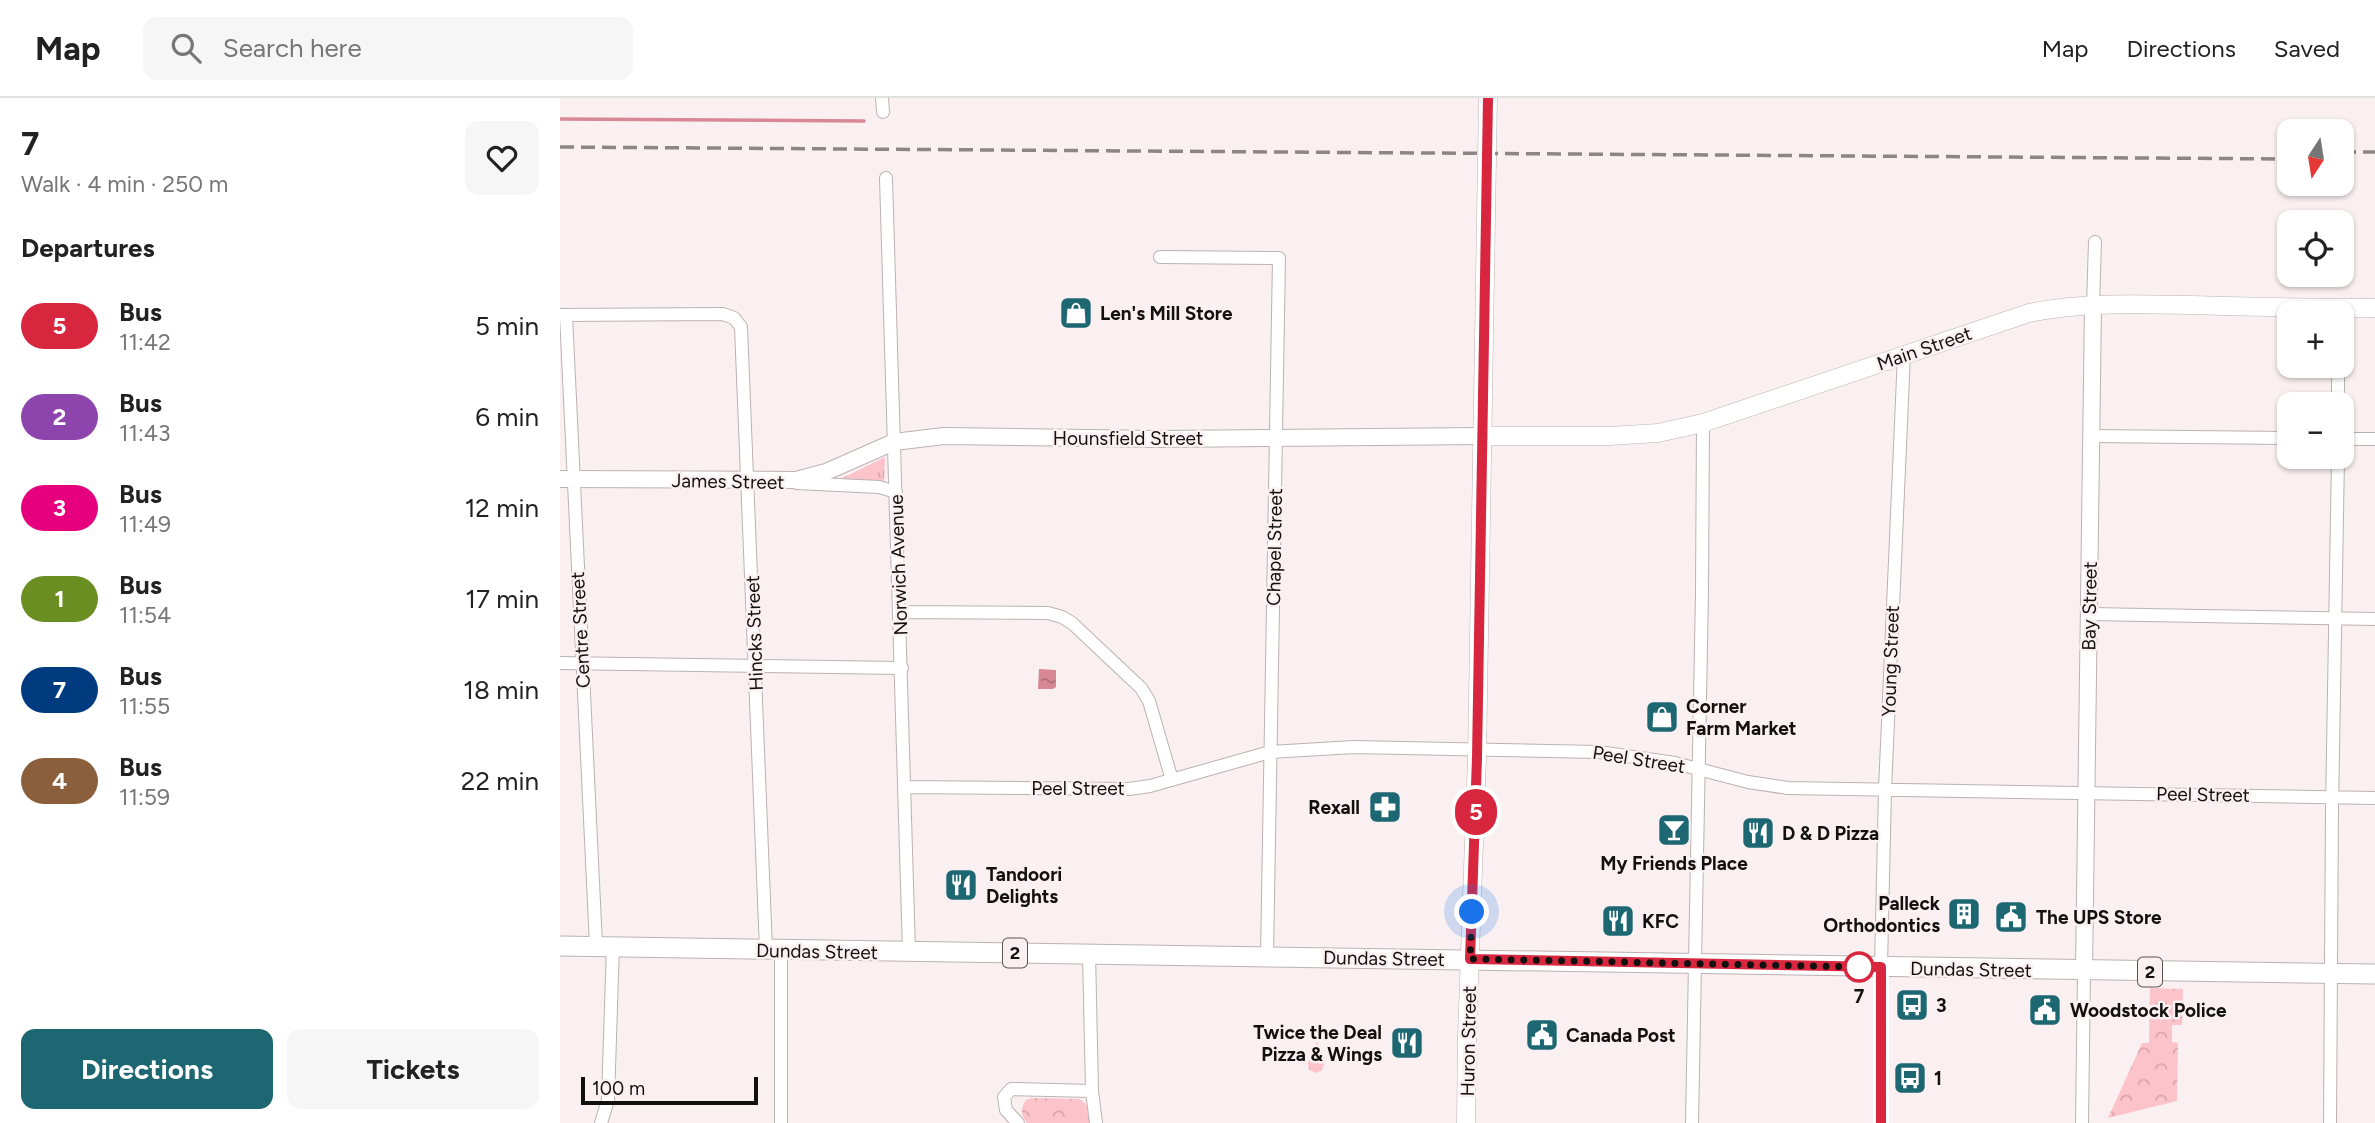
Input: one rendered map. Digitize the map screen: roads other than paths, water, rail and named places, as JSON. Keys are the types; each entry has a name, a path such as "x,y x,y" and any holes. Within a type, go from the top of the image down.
{"main road":[{"name":"Huron Street","path":"1466,1123 1466,1036 1477,749 1488,98"},
{"name":"Main Street","path":"1481,436 1658,433 1703,423 2029,313 2093,305 2277,310"},
{"name":"Main Street","path":"2354,310 2375,308"},
{"name":"Dundas Street","path":"560,946 2375,974"}],"street":[{"path":"882,98 883,112"},
{"name":"Norwich Avenue","path":"886,178 901,612 909,952"},
{"name":"Bay Street","path":"2084,971 2095,242"},
{"name":"Chapel Street","path":"1160,257 1279,258 1267,956"},
{"name":"Hincks Street","path":"563,315 723,314 734,318 740,327 743,339 755,667 774,950 781,1123"},
{"name":"Centre Street","path":"563,315 566,479 604,945 608,1100 601,1123"},
{"name":"Young Street","path":"1881,967 1885,790 1904,354"},
{"path":"1692,1123 1703,423"},
{"name":"Hounsfield Street","path":"783,481 826,472 894,442 944,436 1157,439 1481,436"},
{"path":"2091,436 2277,438"},
{"path":"2354,439 2375,439"},
{"path":"2330,1123 2338,469"},
{"name":"James Street","path":"566,479 783,481 879,487 896,492"},
{"path":"901,612 1048,613 1072,623 1141,688 1152,709 1172,780"},
{"path":"2089,614 2375,619"},
{"path":"560,663 901,668"},
{"name":"Peel Street","path":"906,787 1113,790 1150,786 1270,752 1354,747 1599,752 1671,762 1768,786 2375,798"},
{"path":"1089,953 1092,1091 1096,1123"},
{"path":"2082,1123 2084,971"},
{"path":"1018,1123 1004,1105 1004,1097 1011,1089 1092,1091"}],"water":[{"path":"1039,669 1056,670 1056,687 1038,689"}],"waterway":[{"path":"560,119 864,121"}],"railway":[{"path":"560,147 2277,159"},
{"path":"2354,152 2375,152"}],"place":[{"name":"Len's Mill Store","path":"1076,313"},
{"name":"Corner Farm Market","path":"1662,717"},
{"name":"Rexall","path":"1385,807"},
{"name":"My Friends Place","path":"1674,830"},
{"name":"D & D Pizza","path":"1758,833"},
{"name":"Tandoori Delights","path":"961,885"},
{"name":"Palleck Orthodontics","path":"1964,914"},
{"name":"The UPS Store","path":"2011,917"},
{"name":"KFC","path":"1618,921"},
{"name":"7","path":"1859,967"},
{"name":"3","path":"1912,1005"},
{"name":"Woodstock Police","path":"2045,1010"},
{"name":"Canada Post","path":"1542,1035"},
{"name":"Twice the Deal Pizza & Wings","path":"1407,1043"},
{"name":"1","path":"1910,1078"}]}
